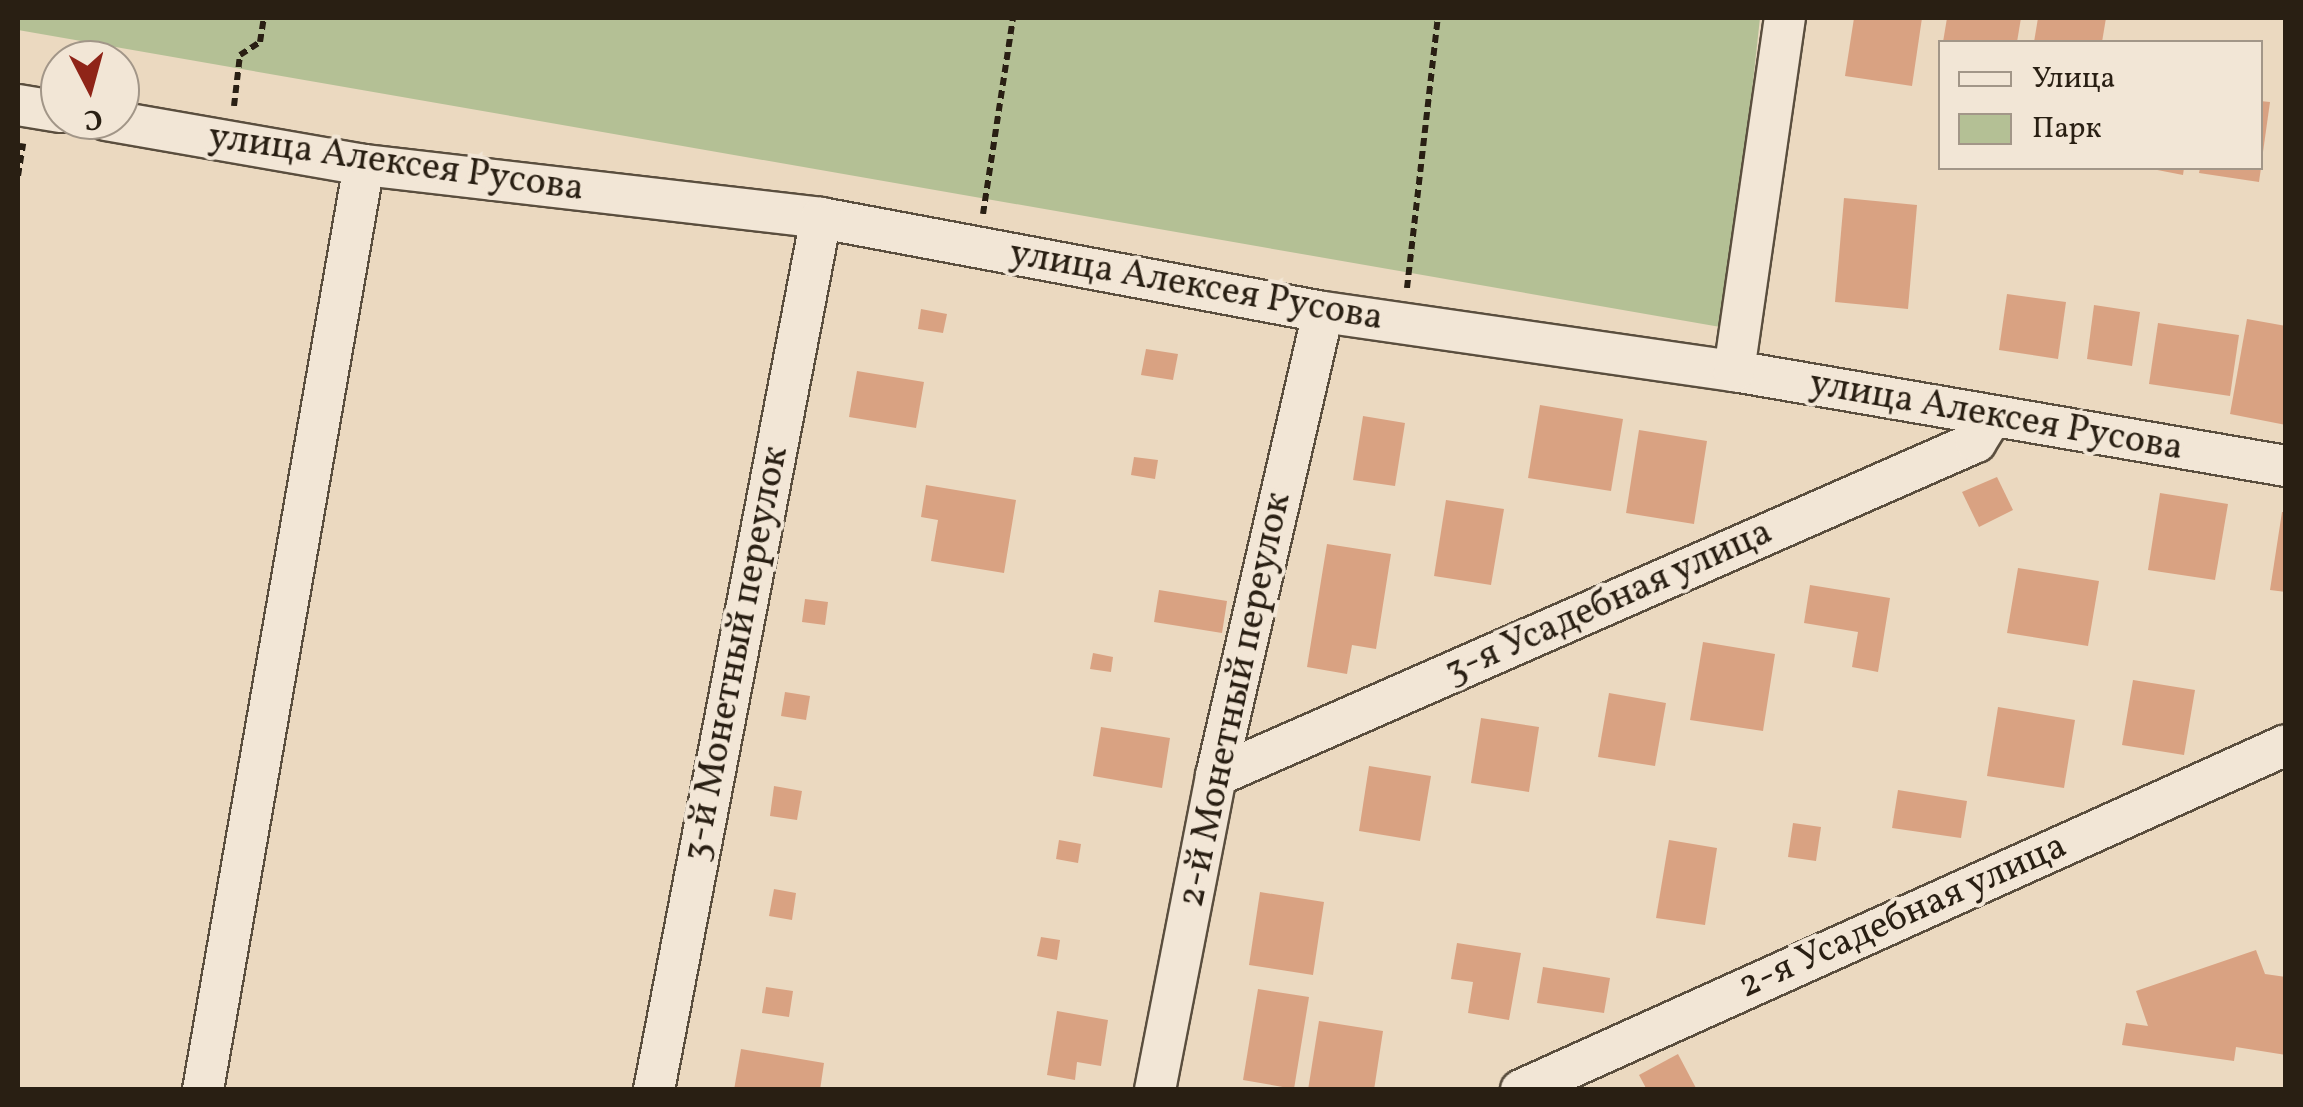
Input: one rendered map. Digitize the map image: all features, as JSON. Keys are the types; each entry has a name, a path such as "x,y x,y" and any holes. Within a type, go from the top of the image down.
{"street":[{"path":"1734,371 1785,18"},
{"name":"улица Алексея Русова","path":"140,126 364,165 820,218 1323,312 1734,371 2286,466"},
{"path":"203,1090 364,165"},
{"name":"3-й Монетный переулок","path":"654,1090 820,218"},
{"name":"2-й Монетный переулок","path":"1155,1090 1216,776 1323,312"},
{"name":"3-я Усадебная улица","path":"1216,776 1976,442 1991,418"},
{"name":"2-я Усадебная улица","path":"1522,1090 2286,745"}],"path":[{"path":"230,142 240,55 260,42 264,18"},
{"path":"978,248 1013,18"},
{"path":"1403,324 1438,18"}],"green space":[{"path":"18,18 1760,18 1726,328 140,51 140,40 75,40 18,30"}],"building":[{"path":"1854,18 1922,18 1912,86 1845,76"},
{"path":"1947,18 2021,18 2017,40 1943,40"},
{"path":"2038,18 2106,18 2102,40 2034,40"},
{"path":"2263,101 2270,102 2263,152"},
{"path":"2157,170 2184,170 2183,175"},
{"path":"2200,170 2261,170 2259,182 2199,173"},
{"path":"1844,198 1917,205 1908,309 1835,302"},
{"path":"2007,294 2066,302 2058,359 1999,350"},
{"path":"2094,305 2140,312 2132,366 2087,359"},
{"path":"921,309 947,314 943,333 918,329"},
{"path":"2247,319 2286,326 2286,425 2230,414"},
{"path":"2158,323 2239,335 2230,396 2149,384"},
{"path":"1146,349 1178,354 1173,380 1141,375"},
{"path":"857,371 924,382 916,428 849,417"},
{"path":"1540,405 1623,419 1611,491 1528,478"},
{"path":"1363,416 1405,423 1395,486 1353,480"},
{"path":"1639,430 1707,441 1694,524 1626,513"},
{"path":"1134,457 1158,460 1155,479 1131,475"},
{"path":"1997,477 2013,510 1979,527 1962,492"},
{"path":"926,485 1016,500 1004,573 931,561 938,520 921,517"},
{"path":"2160,493 2228,504 2215,580 2148,570"},
{"path":"1446,500 1504,509 1491,585 1434,576"},
{"path":"2282,512 2286,512 2286,592 2270,590"},
{"path":"1327,544 1391,554 1376,649 1352,645 1347,674 1307,667"},
{"path":"2018,568 2099,581 2088,646 2007,633"},
{"path":"1810,585 1890,598 1878,672 1852,667 1858,632 1804,623"},
{"path":"1159,590 1227,601 1222,633 1154,622"},
{"path":"805,599 828,602 825,625 802,622"},
{"path":"1703,642 1775,654 1763,731 1690,720"},
{"path":"1093,653 1113,657 1111,672 1090,669"},
{"path":"2133,680 2195,690 2184,755 2122,745"},
{"path":"785,692 810,696 806,720 781,716"},
{"path":"1609,693 1666,703 1655,766 1598,757"},
{"path":"1998,707 2075,720 2064,788 1987,776"},
{"path":"1481,718 1539,727 1529,792 1471,783"},
{"path":"1101,727 1170,738 1162,788 1093,776"},
{"path":"1369,766 1431,776 1420,841 1359,831"},
{"path":"774,786 802,791 797,820 770,816"},
{"path":"1898,790 1967,801 1961,838 1892,828"},
{"path":"1793,823 1821,827 1816,861 1788,857"},
{"path":"1059,840 1081,844 1078,863 1056,859"},
{"path":"1669,840 1717,848 1705,925 1656,918"},
{"path":"774,889 796,893 792,920 769,916"},
{"path":"1260,892 1324,902 1313,975 1249,965"},
{"path":"1041,937 1060,940 1057,960 1037,956"},
{"path":"1457,943 1521,953 1509,1020 1468,1013 1473,982 1451,979"},
{"path":"2256,950 2265,974 2286,977 2286,1055 2236,1047 2234,1061 2122,1045 2126,1023 2148,1026 2136,991"},
{"path":"1543,967 1610,978 1604,1013 1537,1003"},
{"path":"766,987 793,991 789,1017 762,1013"},
{"path":"1258,989 1309,997 1294,1089 1243,1080"},
{"path":"1057,1011 1108,1020 1101,1066 1077,1062 1075,1080 1047,1075"},
{"path":"1319,1021 1383,1031 1374,1090 1308,1090"},
{"path":"741,1049 824,1063 820,1090 734,1090"},
{"path":"1678,1054 1697,1090 1647,1090 1639,1075"}]}
